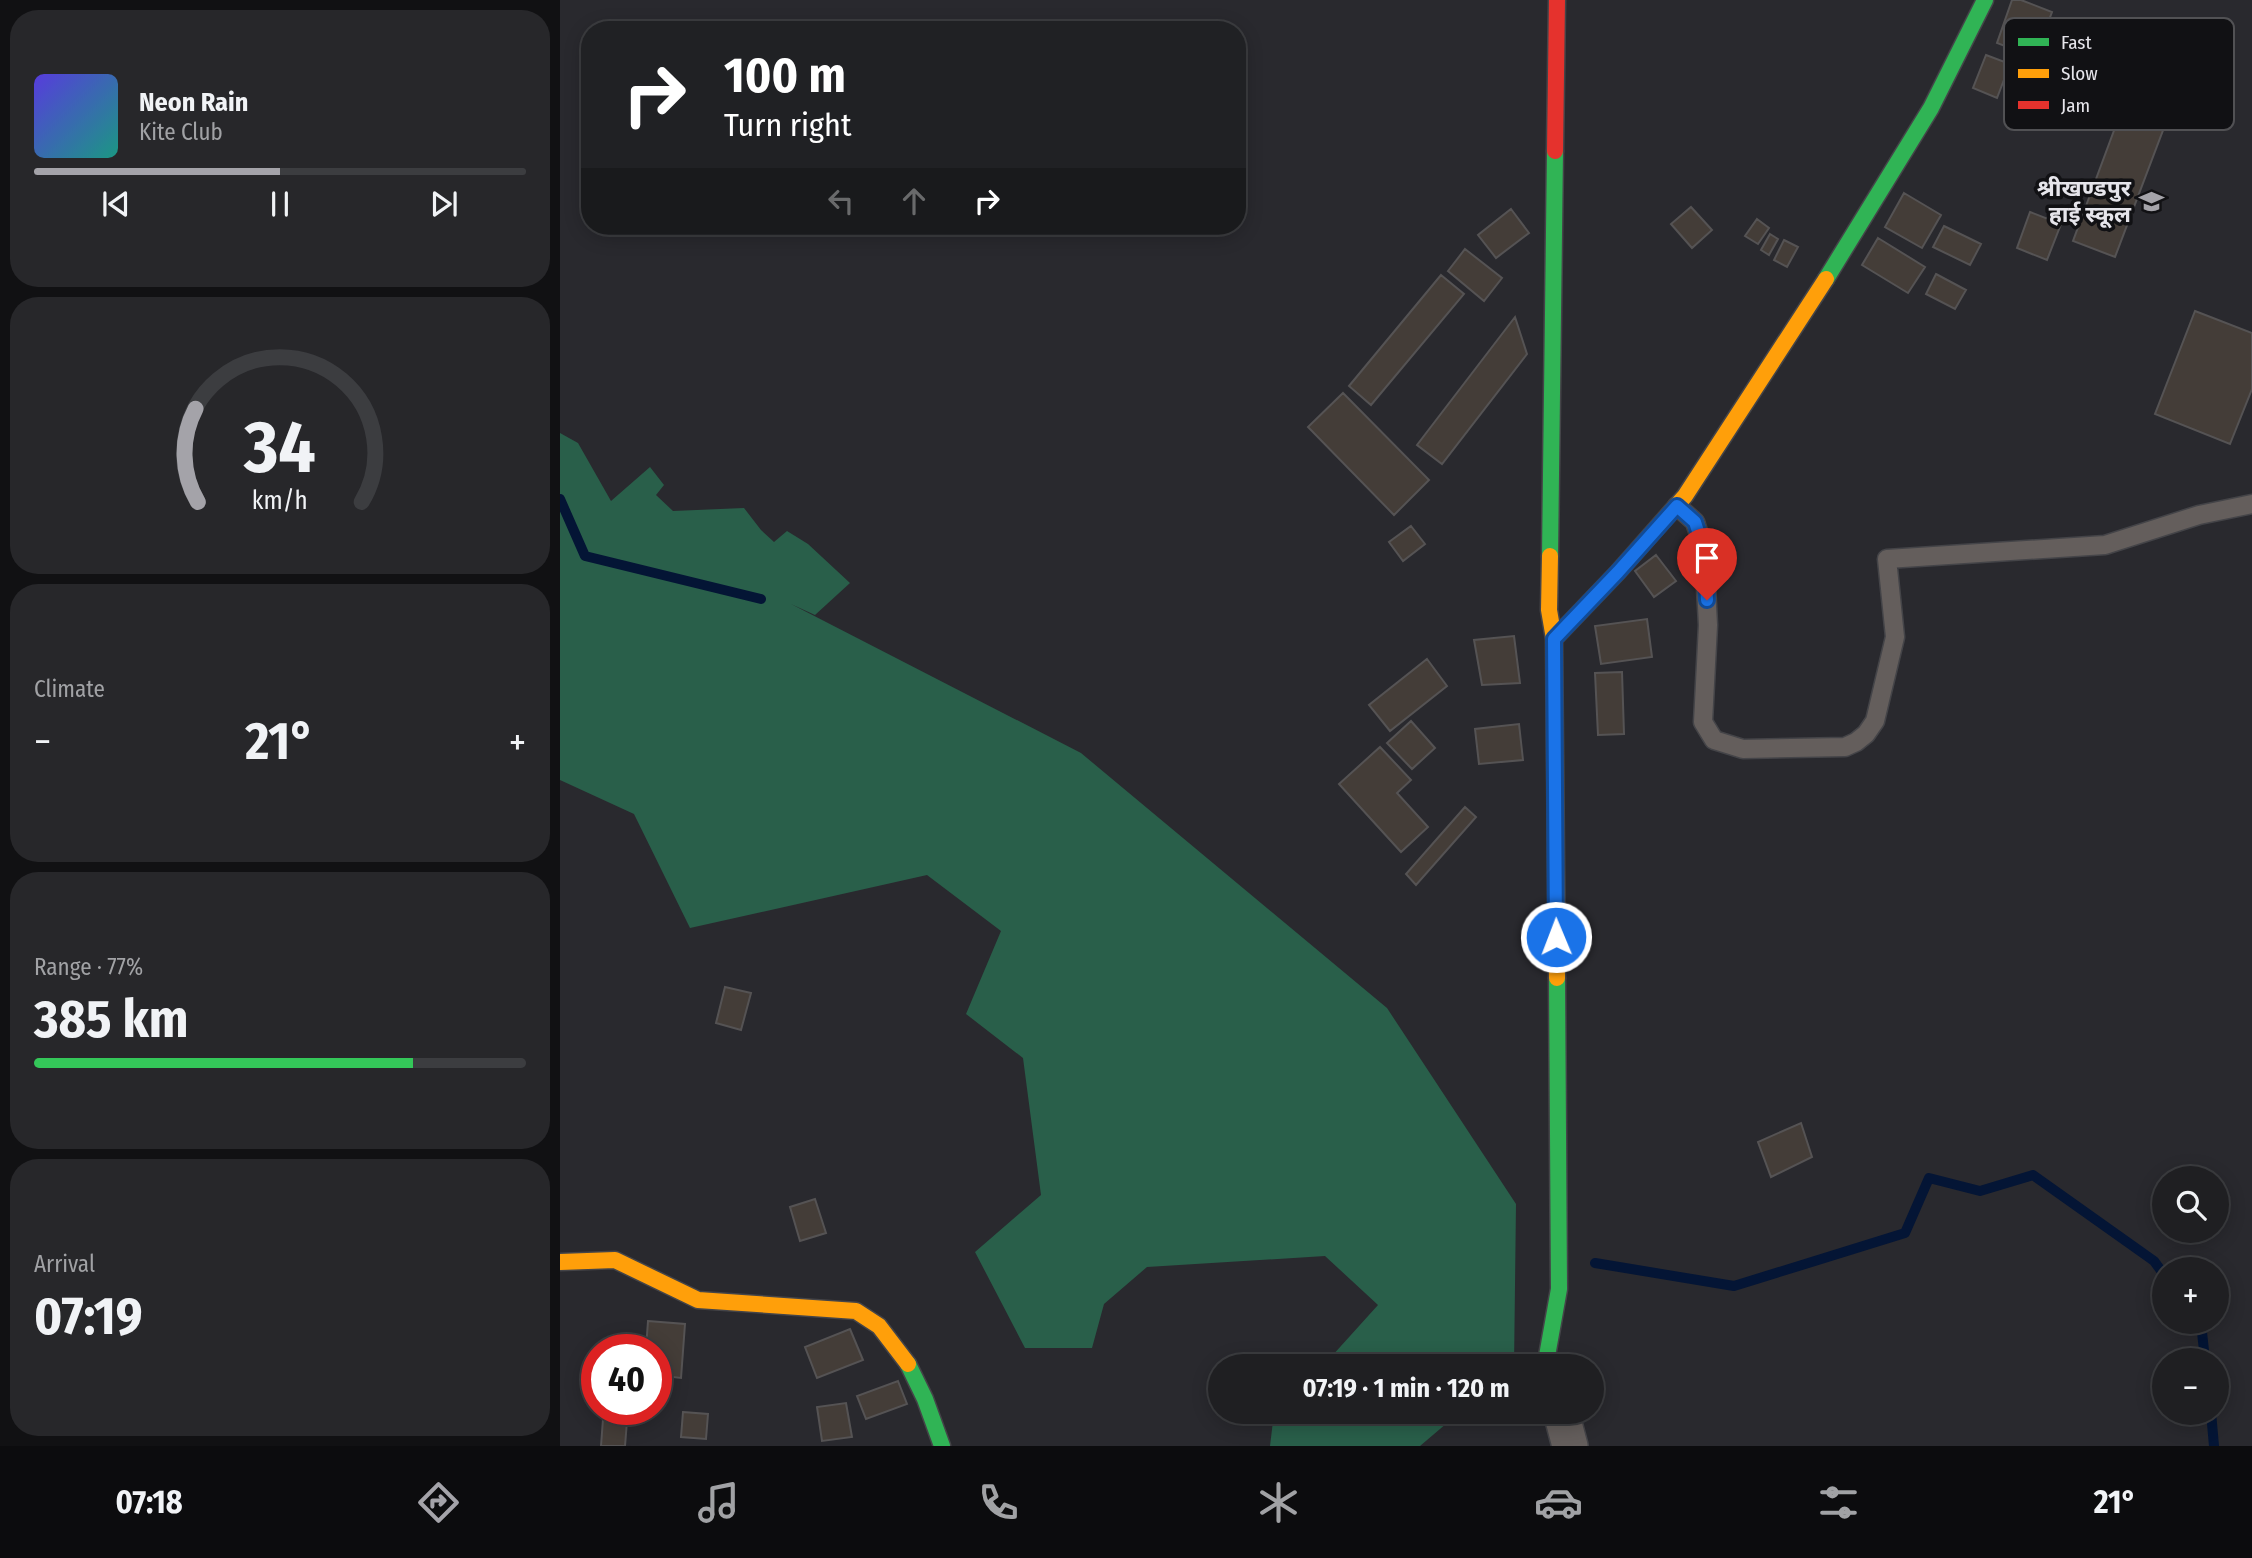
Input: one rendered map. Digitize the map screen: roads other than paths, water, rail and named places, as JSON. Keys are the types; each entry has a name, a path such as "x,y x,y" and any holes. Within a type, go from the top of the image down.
{"street":[{"path":"1547,1354 1559,1289 1554,639 1549,610 1557,0"},
{"path":"1554,639 1677,506 1855,234 1931,108 1985,0"},
{"path":"560,1262 615,1260 698,1300 856,1311 878,1325 896,1344 923,1397 942,1446"},
{"path":"1564,1424 1570,1446"}],"lane":[{"path":"1677,506 1695,522 1704,550 1708,625 1703,722 1714,740 1743,749 1844,747 1856,743 1867,734 1875,721 1895,637 1887,559 2105,545 2199,515 2252,504"}],"waterway":[{"path":"560,499 585,556 761,599"},
{"path":"1595,1263 1734,1286 1905,1233 1929,1178 1980,1191 2033,1175 2152,1260"},
{"path":"2202,1334 2204,1348"},
{"path":"2212,1425 2214,1446"}],"place":[{"name":"श्रीखण्डपुर हाई स्कूल","path":"2151,201"}]}
